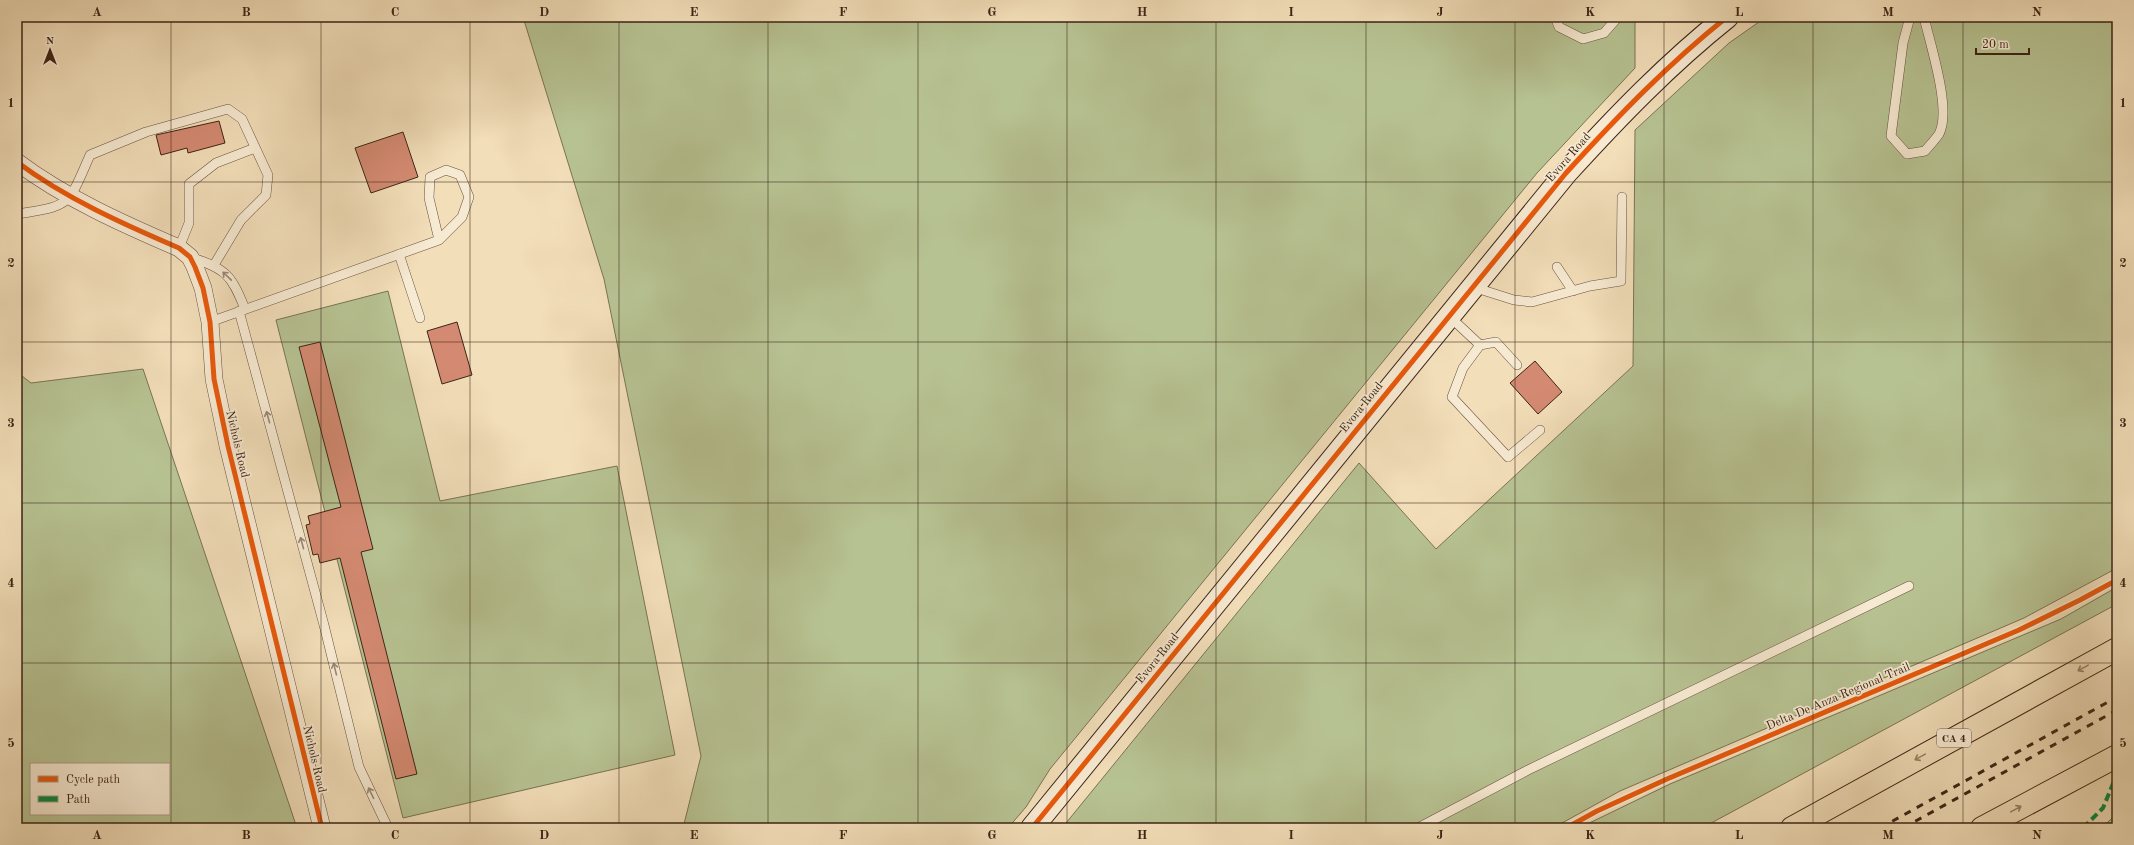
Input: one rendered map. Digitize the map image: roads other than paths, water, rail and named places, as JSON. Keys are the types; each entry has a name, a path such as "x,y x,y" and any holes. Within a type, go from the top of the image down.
{"highway":[{"name":"CA 4","path":"1792,828 2117,649"},
{"path":"1982,828 2117,756"}],"street":[{"name":"Evora Road","path":"1032,828 1566,173 1610,124 1660,75 1727,17"},
{"path":"17,162 38,178 98,211 184,253"},
{"name":"Nichols Road","path":"184,253 196,267 203,288 210,322 214,379 228,446 322,828"}],"lane":[{"path":"1555,17 1558,27 1583,39 1604,33 1618,17"},
{"path":"1910,17 1903,43 1891,136 1906,154 1925,151 1939,133 1944,111 1937,69 1924,17"},
{"path":"17,214 50,209 61,205 72,196 90,155 146,132 228,110 242,119 268,175 266,195 241,220 214,265"},
{"path":"255,148 216,163 189,184 189,224 184,253 214,265 236,285 324,625 358,766 388,828"},
{"path":"210,322 439,240 462,217 469,197 460,175 446,170 430,177 429,198 439,240"},
{"path":"1472,287 1514,300 1532,302 1573,291 1621,281 1622,197"},
{"path":"399,254 420,318"},
{"path":"1557,267 1573,291"},
{"path":"1449,316 1480,345"},
{"path":"1517,365 1496,342 1480,345 1463,368 1452,397 1508,457 1540,430"},
{"path":"1418,828 1528,770 1909,586"}],"railway":[{"path":"1880,828 2117,697"},
{"path":"1903,828 2117,710"}]}
